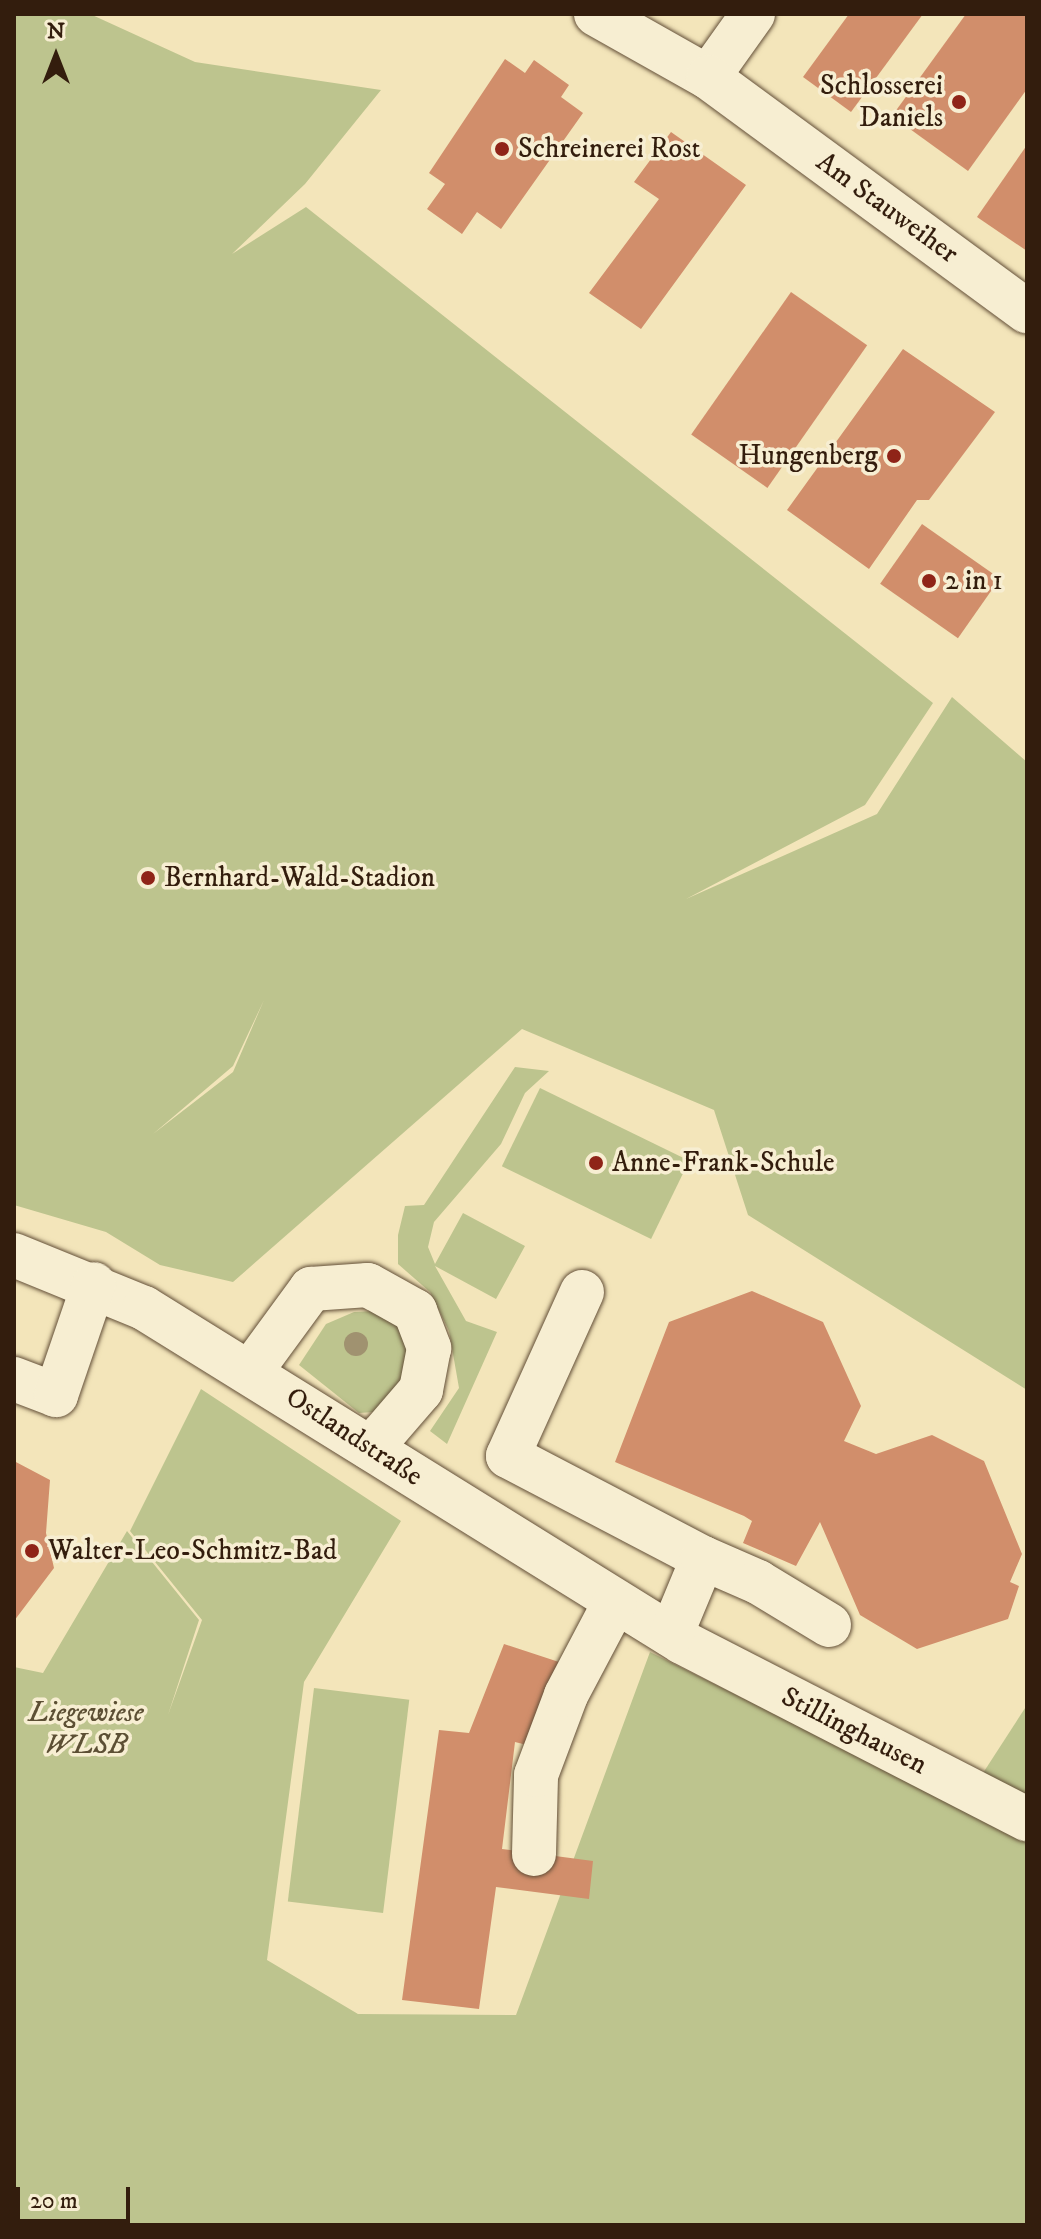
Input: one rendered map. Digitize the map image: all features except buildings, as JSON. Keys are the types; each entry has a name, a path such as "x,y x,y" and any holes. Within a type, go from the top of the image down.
{"street":[{"name":"Am Stauweiher","path":"596,14 708,77 1027,311"},
{"path":"708,77 753,14"},
{"name":"Ostlandstraße","path":"14,1255 94,1284 251,1371 468,1511 676,1638"},
{"path":"14,1379 56,1395 94,1284"},
{"path":"251,1371 311,1289 368,1285 415,1311 429,1348 421,1390 371,1448"},
{"path":"468,1511 508,1456 582,1292"},
{"path":"508,1456 703,1558 758,1582 829,1625"},
{"path":"676,1638 703,1558"},
{"path":"534,1854 536,1775 566,1695 615,1602"},
{"name":"Stillinghausen","path":"676,1638 1027,1819"}],"green space":[{"path":"14,14 90,14 195,62 381,90 305,184 232,254 306,207 933,703 865,805 686,899 877,814 952,697 1027,762 1027,1390 748,1215 714,1110 522,1029 233,1282 160,1265 106,1232 14,1205","holes":["264,1000 233,1072 153,1134 233,1066"]},
{"path":"515,1067 549,1071 525,1093 501,1144 434,1222 428,1247 435,1264 463,1213 525,1246 496,1299 435,1266 466,1321 497,1332 447,1444 430,1431 459,1388 449,1331 430,1292 398,1264 398,1235 405,1206 424,1205"},
{"name":"Anne-Frank-Schule","path":"540,1088 689,1161 651,1239 502,1166"},
{"path":"376,1311 397,1324 412,1365 399,1391 374,1412 359,1413 299,1365 326,1324 354,1312"},
{"name":"Liegewiese WLSB","path":"201,1389 401,1521 304,1682 267,1960 358,2014 516,2015 650,1652 1027,1840 1027,2225 14,2225 14,1667 43,1673 127,1531 199,1620 168,1715 202,1620 130,1531"},
{"path":"314,1688 409,1700 383,1913 288,1901"},
{"path":"1027,1705 1027,1812 972,1790"}],"place":[{"name":"Schlosserei Daniels","path":"959,102"},
{"name":"Schreinerei Rost","path":"502,149"},
{"name":"Hungenberg","path":"894,456"},
{"name":"2 in 1","path":"929,581"},
{"name":"Bernhard-Wald-Stadion","path":"148,878"},
{"name":"Anne-Frank-Schule","path":"596,1163"},
{"name":"Walter-Leo-Schmitz-Bad","path":"32,1551"}]}
